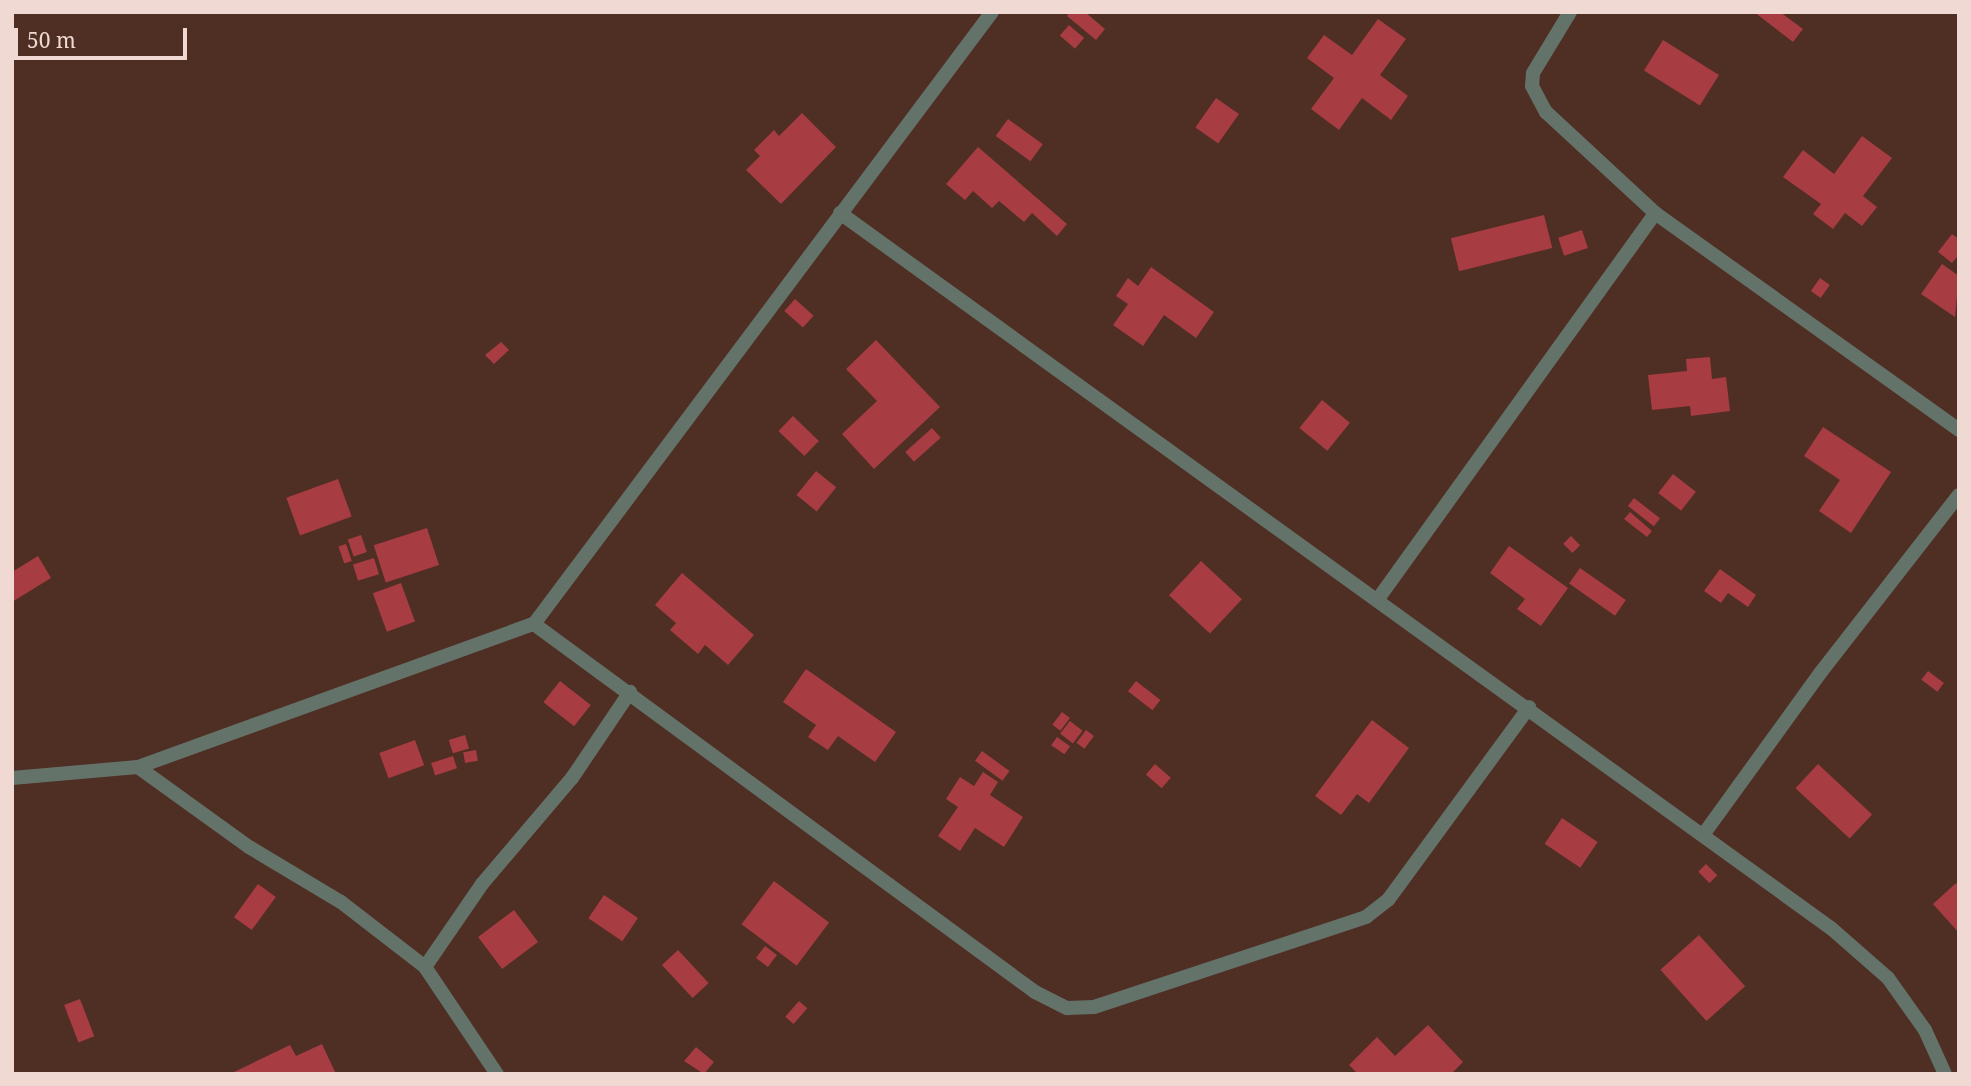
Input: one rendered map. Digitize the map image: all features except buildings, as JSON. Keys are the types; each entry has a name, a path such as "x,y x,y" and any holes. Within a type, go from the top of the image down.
{"street":[{"path":"12,778 138,767 534,624 560,594 840,213 992,12"},
{"path":"1570,12 1533,73 1539,102 1656,213 1959,430"},
{"path":"840,213 1529,707 1832,929 1888,978 1925,1030 1944,1074"},
{"path":"1378,600 1656,213"},
{"path":"1703,835 1821,672 1959,495"},
{"path":"534,624 1035,992 1066,1008 1094,1007 1366,917 1388,900 1529,707"},
{"path":"425,967 482,884 572,778 630,692"},
{"path":"138,767 248,847 341,902 425,967 452,1013 497,1074"}]}
